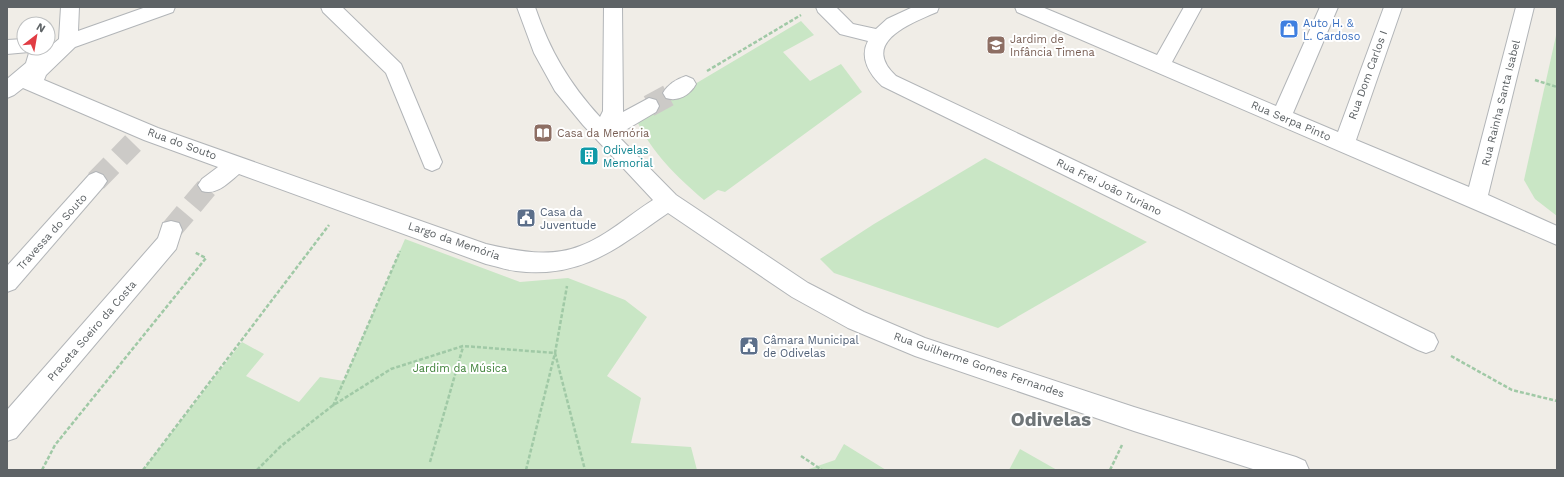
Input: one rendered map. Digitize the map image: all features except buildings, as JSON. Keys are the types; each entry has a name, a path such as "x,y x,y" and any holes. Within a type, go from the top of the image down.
{"street":[{"path":"20,84 37,72 68,42 70,7"},
{"path":"56,43 68,42 166,7"},
{"path":"330,7 394,69 432,162"},
{"name":"Rua Guilherme Gomes Fernandes","path":"526,7 532,27 552,68 568,94 603,133 668,200 800,290 863,323 923,348 1134,419 1296,470"},
{"path":"603,133 613,111 613,7"},
{"path":"825,7 847,29 880,37 894,24 930,7"},
{"name":"Rua Serpa Pinto","path":"1024,7 1282,116 1557,236"},
{"path":"1161,65 1193,7"},
{"path":"1282,116 1329,7"},
{"name":"Rua Dom Carlos I","path":"1344,143 1393,7"},
{"name":"Rua Rainha Santa Isabel","path":"1476,200 1525,7"},
{"name":"Rua Frei João Turiano","path":"880,37 874,51 878,70 897,85 1174,218 1426,342"},
{"path":"20,84 35,67 38,56"},
{"name":"Rua do Souto","path":"20,84 151,134 346,203"},
{"path":"603,133 649,106"},
{"path":"133,143 151,134"},
{"path":"209,185 237,164"},
{"name":"Travessa do Souto","path":"7,282 96,181"},
{"name":"Largo da Memória","path":"346,203 486,254 516,262 542,262 570,258 588,253 624,232 668,200"},
{"name":"Praceta Soeiro da Costa","path":"7,429 169,236"}],"path":[{"path":"679,88 805,12"},
{"path":"143,470 242,342 346,203"},
{"path":"332,406 405,239 413,227"},
{"path":"42,470 55,445 206,258 182,246 169,236"},
{"path":"526,470 555,353 570,258"},
{"path":"1426,342 1512,390 1557,401"},
{"path":"257,470 281,446 332,406 391,369 463,346 555,353"},
{"path":"430,462 463,346"},
{"path":"555,353 585,470"},
{"path":"801,456 822,470"}],"green space":[{"path":"801,21 814,35 783,52 810,81 841,64 862,92 725,192 718,190 704,200 684,182 657,153 642,131 636,119"},
{"path":"1557,31 1557,216 1535,199 1524,180"},
{"path":"985,158 1147,242 998,328 834,273 820,259 874,224"},
{"name":"Jardim da Música","path":"405,239 520,282 568,278 625,300 647,317 607,376 641,398 631,443 691,447 697,470 143,470 242,342 264,354 246,376 299,402 320,377 344,381"},
{"path":"844,444 886,470 806,470 835,460"},
{"path":"1020,449 1057,470 1009,470"}],"tunnel":[{"path":"649,106 673,93"},
{"path":"96,181 133,143"},
{"path":"171,230 209,185"}],"place":[{"name":"Auto H. & L. Cardoso","path":"1289,29"},
{"name":"Jardim de Infância Timena","path":"996,45"},
{"name":"Casa da Memória","path":"543,133"},
{"name":"Odivelas Memorial","path":"589,156"},
{"name":"Casa da Juventude","path":"526,218"},
{"name":"Câmara Municipal de Odivelas","path":"749,346"}],"district":[{"name":"Odivelas","path":"1051,419"}]}
